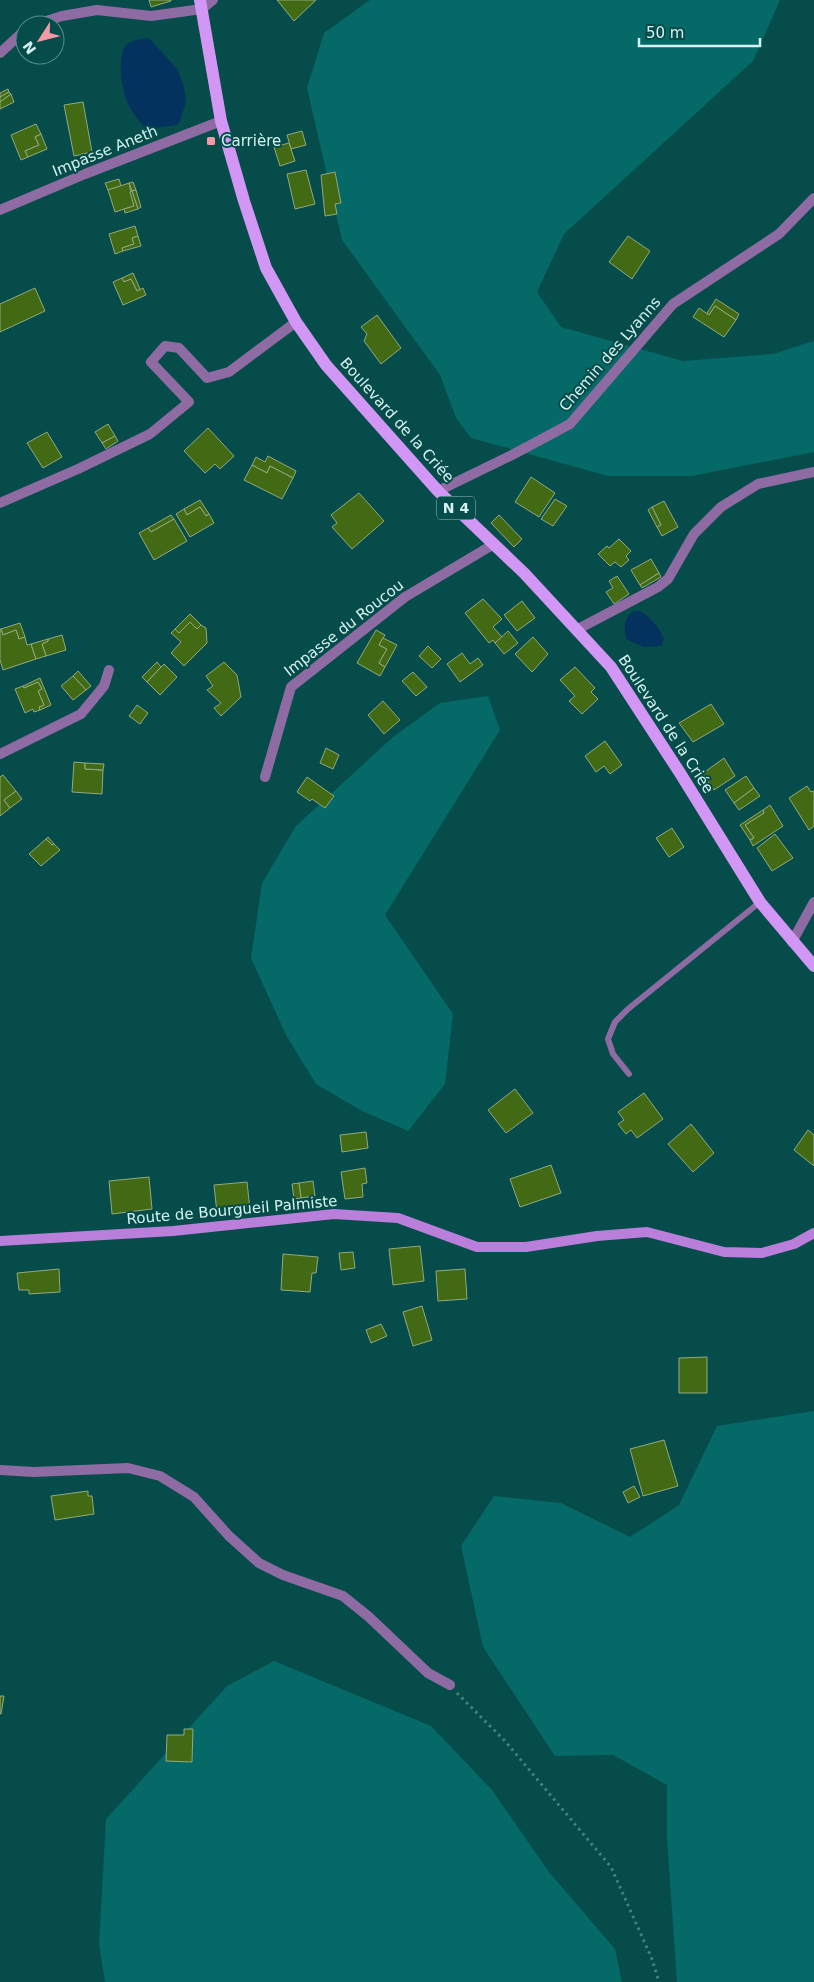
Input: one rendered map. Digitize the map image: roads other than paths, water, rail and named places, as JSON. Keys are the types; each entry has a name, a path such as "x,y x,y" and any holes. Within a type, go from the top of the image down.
{"main road":[{"name":"Boulevard de la Criée","path":"201,4 221,120 244,201 266,268 296,322 326,364 438,491 494,544 578,630 611,667 760,902 814,966"}],"street":[{"path":"65,15 97,10 151,16 213,0"},
{"path":"0,53 15,39"},
{"name":"Impasse Aneth","path":"0,210 221,120"},
{"name":"Chemin des Lyanns","path":"438,491 570,424 673,304 779,234 814,198"},
{"path":"4,501 78,469 150,434 189,402 151,362 165,346 179,348 207,378 229,372 296,322"},
{"path":"578,630 668,580 694,534 722,507 758,484 814,472"},
{"name":"Impasse du Roucou","path":"265,777 291,687 405,597 494,544"},
{"path":"0,754 81,714 104,686 109,670"},
{"path":"792,942 814,902"},
{"name":"Route de Bourgueil Palmiste","path":"0,1241 173,1231 334,1214 398,1218 477,1247 526,1247 597,1236 647,1232 724,1252 762,1253 794,1244 814,1233"},
{"path":"0,1470 34,1472 128,1468 160,1476 194,1498 229,1536 259,1563 343,1596 369,1617 428,1672 450,1685"}],"lane":[{"path":"629,1074 613,1054 608,1039 616,1022 628,1009 760,902"}],"place":[{"name":"Carrière","path":"211,141"}]}
